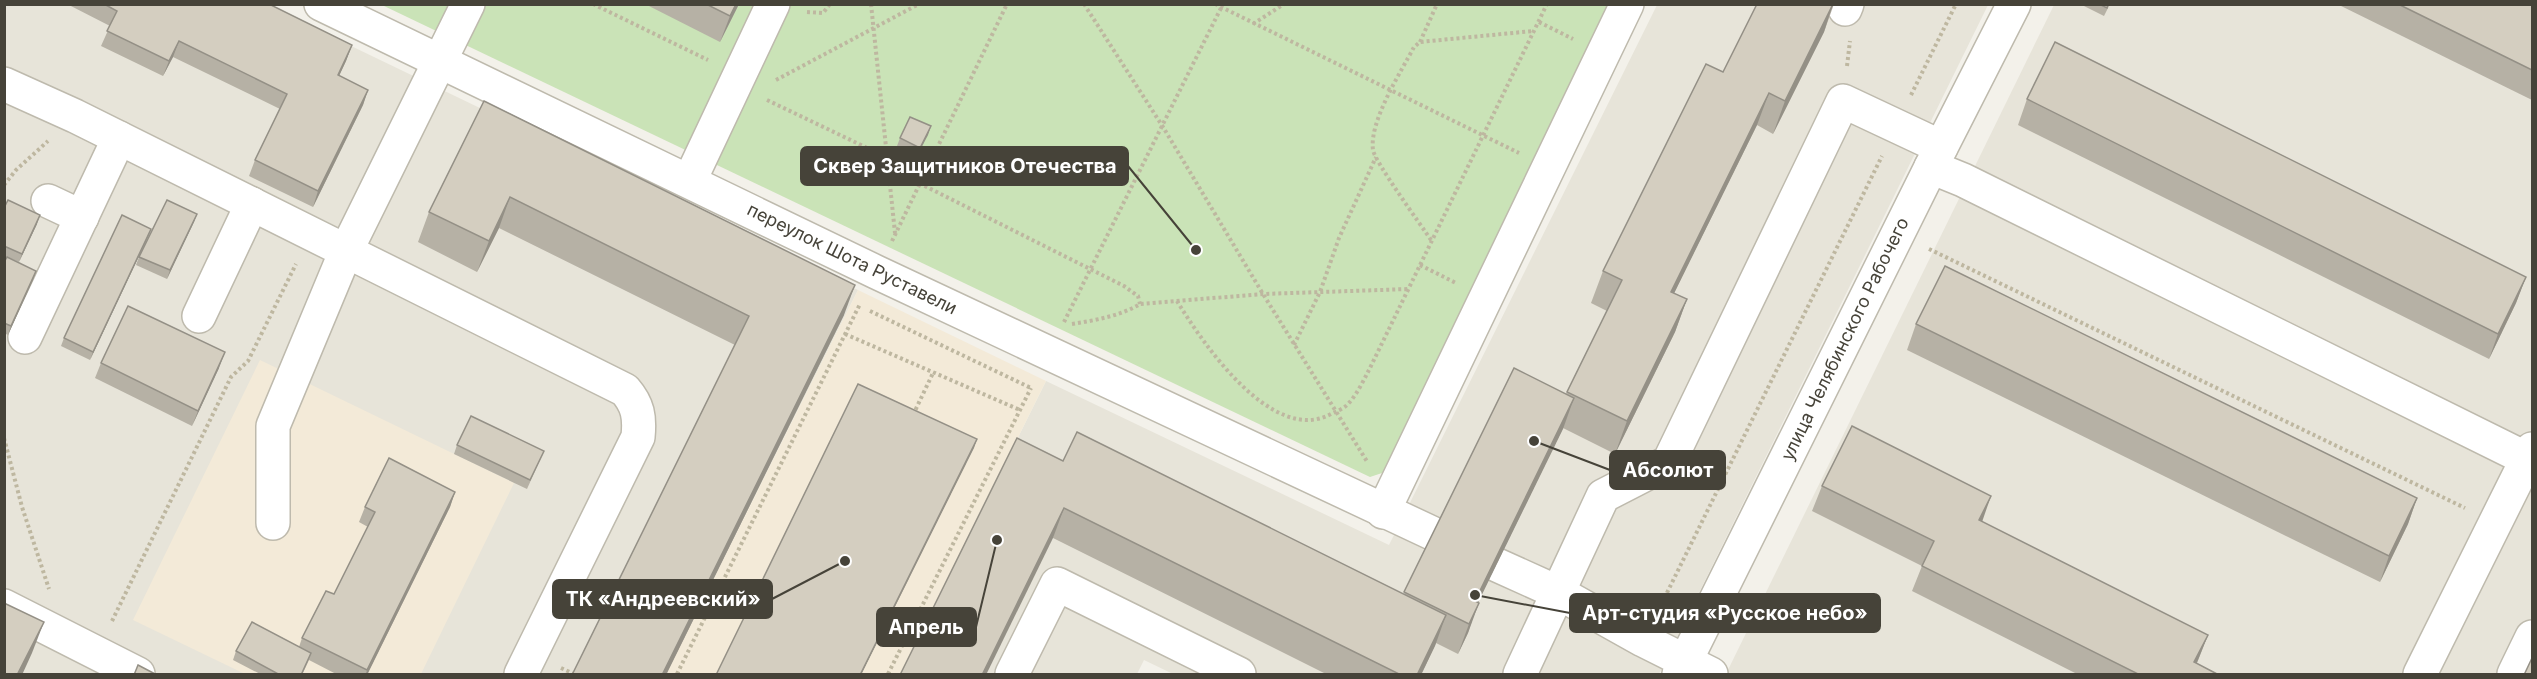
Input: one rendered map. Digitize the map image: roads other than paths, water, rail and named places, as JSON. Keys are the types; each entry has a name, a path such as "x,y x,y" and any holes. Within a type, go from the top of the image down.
{"street":[{"name":"переулок Шота Руставели","path":"321,4 690,180 876,272 1056,339 1383,512 1436,535"},
{"path":"273,523 273,426 346,251 468,4"},
{"path":"1383,512 1627,4"},
{"name":"улица Челябинского Рабочего","path":"1691,671 1936,157 2014,4"},
{"path":"690,180 749,85 787,8"},
{"path":"4,84 75,116 625,390 636,403 640,420 638,437 520,675"},
{"path":"1520,675 1603,496 1669,462 1844,101 1896,126 1963,180 2530,454 2420,675"},
{"path":"25,337 119,138"},
{"path":"48,201 82,217"},
{"path":"199,316 252,204"},
{"path":"1497,565 1559,593 1643,640 1691,671"},
{"path":"1012,675 1057,584 1239,675"},
{"path":"4,606 138,675"},
{"path":"2514,675 2532,637"}],"place":[{"name":"Сквер Защитников Отечества","path":"1196,250"},
{"name":"Абсолют","path":"1534,441"},
{"name":"Апрель","path":"997,540"},
{"name":"ТК «Андреевский»","path":"845,561"},
{"name":"Арт-студия «Русское небо»","path":"1475,595"}]}
